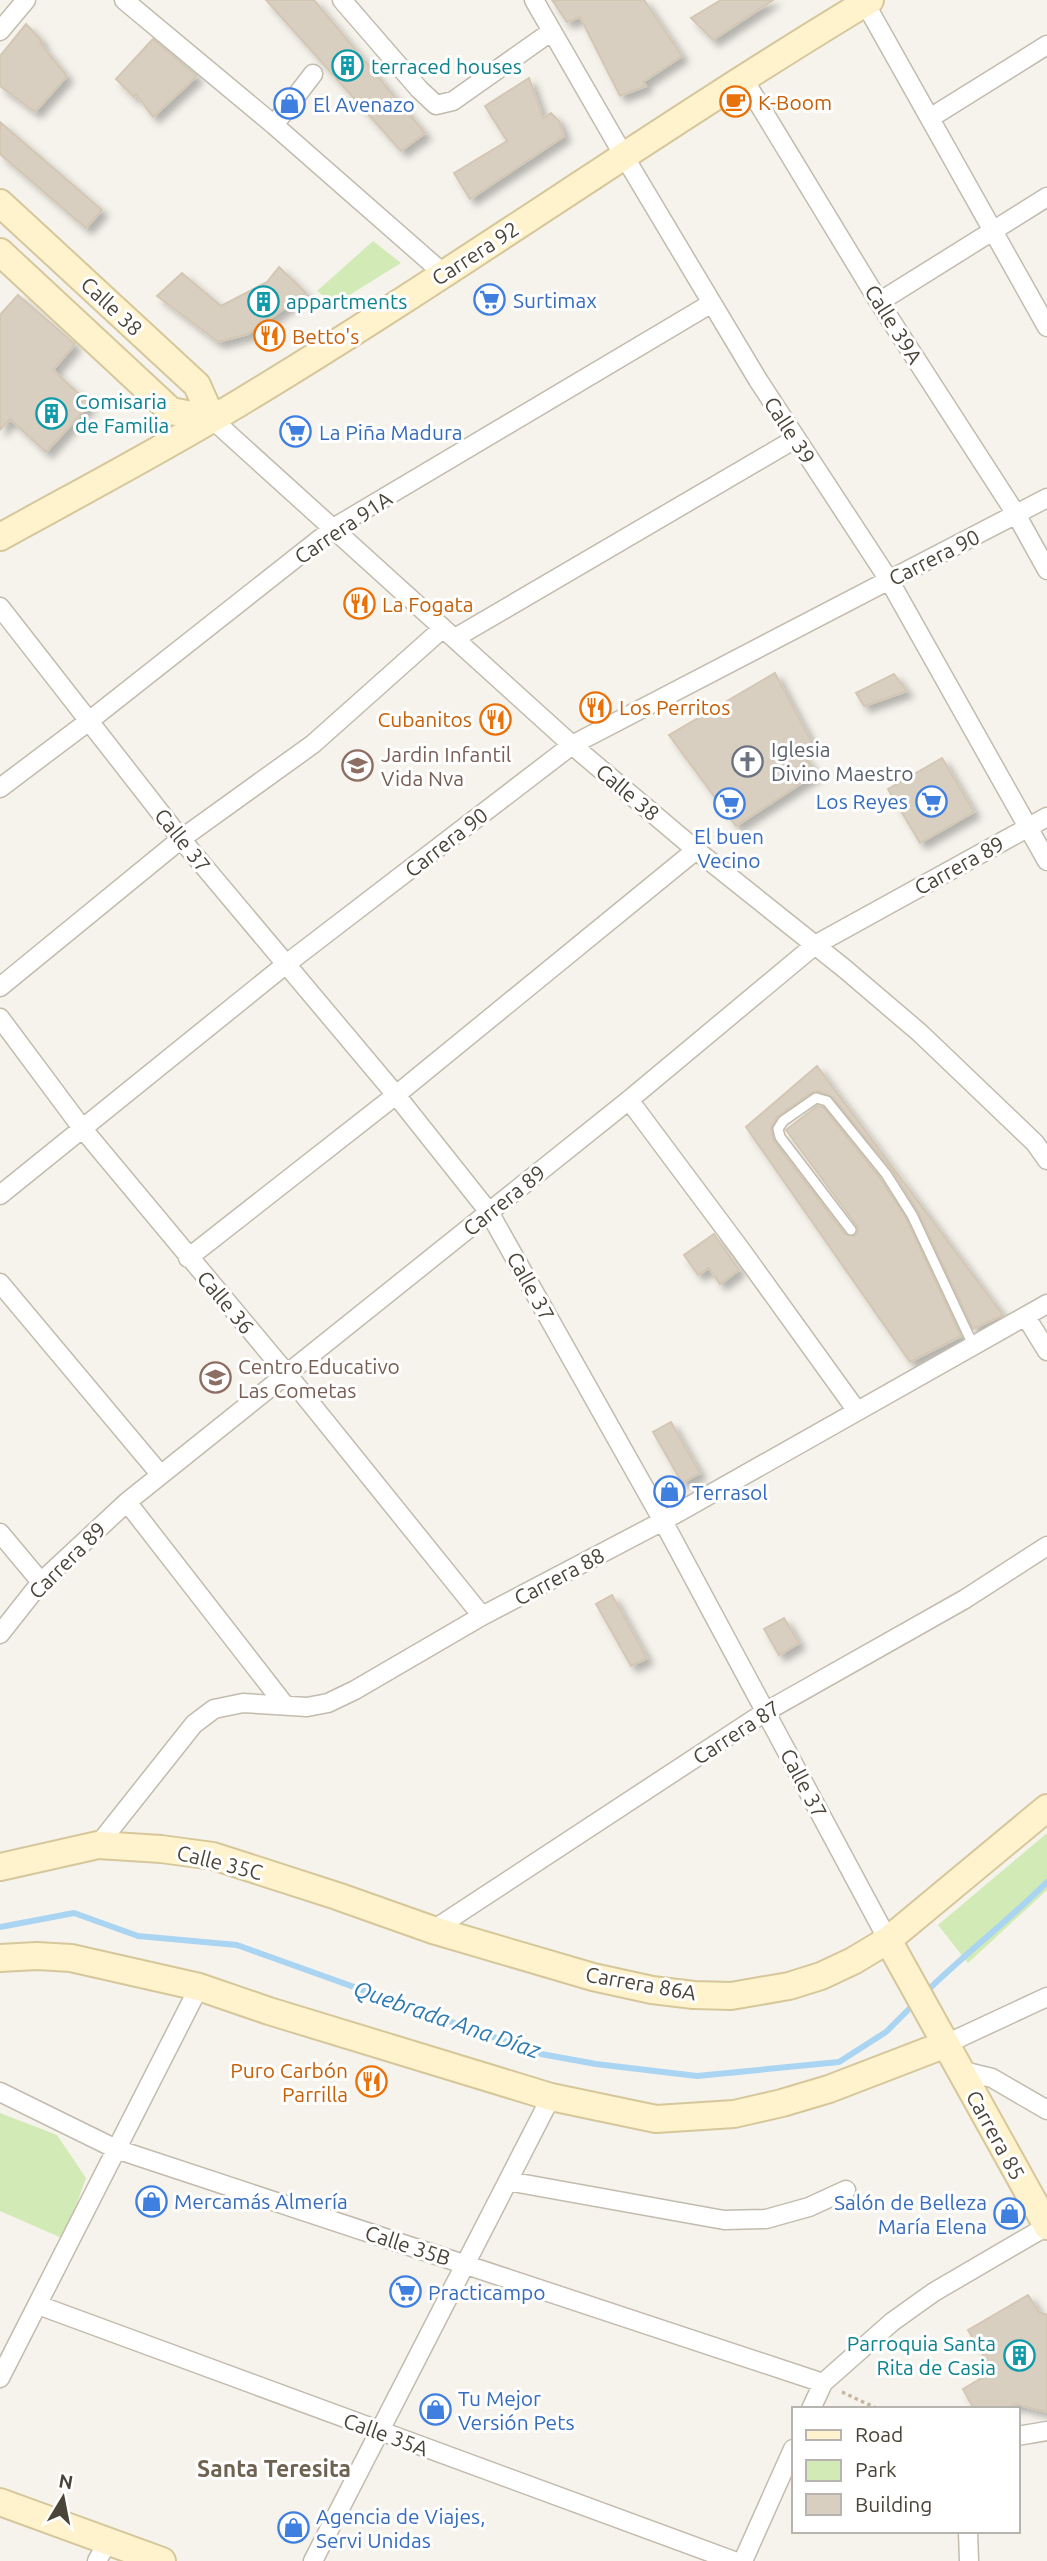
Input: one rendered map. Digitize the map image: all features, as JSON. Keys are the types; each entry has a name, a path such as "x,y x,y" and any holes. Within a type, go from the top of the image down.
{"street":[{"path":"0,30 26,0"},
{"path":"124,0 274,125 444,274"},
{"path":"342,0 436,105 453,101 552,31"},
{"name":"Calle 39","path":"534,0 624,156 795,439 889,580 1047,860"},
{"path":"868,2 1047,327"},
{"name":"Carrera 92","path":"0,537 212,419 444,274 743,78 868,2"},
{"path":"930,117 1047,45"},
{"path":"274,125 313,74"},
{"name":"Calle 39A","path":"743,78 879,302 1016,514 1047,570"},
{"path":"879,302 1047,197"},
{"name":"Calle 38","path":"0,202 197,385 212,419 335,527 572,745 920,1033 1035,1143 1047,1160"},
{"name":"Calle 38","path":"0,252 171,411 212,419"},
{"name":"Carrera 91A","path":"0,788 335,527 712,303"},
{"path":"0,987 181,839 313,744 449,634 795,439"},
{"name":"Carrera 90","path":"0,1195 285,965 572,745 1047,498"},
{"name":"Calle 37","path":"0,607 181,839 396,1096 489,1212 663,1521 941,2036"},
{"name":"Carrera 89","path":"0,1634 41,1582 160,1474 629,1100 815,945 1047,817"},
{"path":"188,1258 396,1096 696,850"},
{"name":"Calle 36","path":"0,1018 82,1128 287,1374 482,1616"},
{"path":"629,1100 857,1411"},
{"path":"4,1294 160,1474"},
{"name":"Carrera 88","path":"97,1845 194,1724 214,1709 243,1703 307,1707 328,1703 355,1690 482,1616 663,1521 1047,1304"},
{"path":"1026,1317 1047,1351"},
{"path":"127,1502 284,1704"},
{"path":"0,1533 41,1582"},
{"name":"Carrera 87","path":"433,1930 765,1712 965,1599 1047,1546"},
{"name":"Carrera 86A","path":"433,1930 593,1977 652,1990 731,1996 789,1986 821,1976 888,1940 1047,1808"},
{"name":"Calle 35C","path":"0,1867 97,1845 161,1849 212,1856 433,1930"},
{"path":"0,1958 71,1958 200,1987 378,2045 551,2097 656,2119 733,2114 829,2090 941,2036 1047,1997"},
{"path":"0,2378 200,1987"},
{"name":"Carrera 85","path":"941,2036 1047,2226"},
{"path":"959,2070 992,2078 1047,2110"},
{"name":"Calle 35B","path":"0,2092 116,2149 823,2383"},
{"path":"313,2561 551,2097"},
{"path":"508,2180 724,2220 766,2219 809,2207 846,2190"},
{"path":"812,2407 823,2383 892,2322 923,2300 1047,2226"},
{"name":"Calle 35A","path":"38,2305 734,2561"},
{"path":"1019,2436 1047,2431"},
{"path":"743,2561 792,2451"},
{"path":"0,2502 102,2551 163,2561"},
{"path":"968,2533 969,2561"}],"lane":[{"path":"851,1230 780,1137 778,1129 783,1121 816,1098 827,1101 887,1174 912,1215 974,1347"}],"path":[{"path":"823,2383 874,2407"}],"green space":[{"path":"373,241 401,263 335,304 317,291"},
{"path":"1047,1833 1047,1890 968,1963 938,1925"},
{"path":"0,2113 57,2135 86,2178 64,2239 0,2211"}],"building":[{"name":"terraced houses","path":"266,0 314,0 425,133 401,151"},
{"path":"552,0 644,0 682,56 643,82 646,86 620,96 580,17 567,22"},
{"path":"721,0 773,0 713,40 691,18"},
{"path":"26,24 67,76 35,112 0,86 0,56"},
{"path":"153,39 197,76 153,117 136,94 134,97 116,79"},
{"path":"529,78 543,118 551,113 559,121 564,136 470,199 454,173 507,141 485,106"},
{"path":"0,122 102,210 86,228 0,154"},
{"name":"appartments","path":"279,267 306,293 248,334 218,342 157,296 182,273 221,306 267,282"},
{"path":"18,295 75,344 53,370 90,404 46,452 10,419 0,430 0,315"},
{"name":"Iglesia Divino Maestro","path":"775,673 812,743 798,748 817,773 736,826 669,735"},
{"path":"894,674 907,691 864,706 856,693"},
{"name":"Los Reyes","path":"942,758 974,812 920,843 888,789"},
{"path":"817,1066 1003,1315 973,1329 918,1212 892,1170 832,1097 818,1091 813,1092 777,1117 771,1128 774,1141 845,1234 855,1236 858,1232 857,1226 786,1130 817,1106 823,1107 880,1178 906,1218 961,1336 910,1362 746,1127"},
{"path":"714,1234 739,1270 720,1284 709,1268 698,1275 684,1255"},
{"path":"671,1422 700,1473 682,1483 653,1432"},
{"path":"612,1595 647,1658 631,1666 596,1604"},
{"path":"784,1618 799,1643 779,1655 764,1629"},
{"name":"Parroquia Santa Rita de Casia","path":"1028,2295 1039,2312 1047,2315 1047,2412 1015,2404 1010,2407 973,2407 963,2389 993,2371 968,2330"}],"waterway":[{"name":"Quebrada Ana Díaz","path":"926,1992 1047,1882"},
{"name":"Quebrada Ana Díaz","path":"0,1927 74,1913 138,1936 237,1945 541,2054 596,2064 697,2076 839,2062 886,2032 916,2002"}],"place":[{"name":"terraced houses","path":"348,66"},
{"name":"K-Boom","path":"735,102"},
{"name":"El Avenazo","path":"290,104"},
{"name":"Surtimax","path":"490,300"},
{"name":"appartments","path":"263,301"},
{"name":"Betto's","path":"269,336"},
{"name":"Comisaria de Familia","path":"52,413"},
{"name":"La Piña Madura","path":"296,432"},
{"name":"La Fogata","path":"359,604"},
{"name":"Los Perritos","path":"596,707"},
{"name":"Cubanitos","path":"495,719"},
{"name":"Iglesia Divino Maestro","path":"748,761"},
{"name":"Jardin Infantil Vida Nva","path":"358,766"},
{"name":"Los Reyes","path":"931,801"},
{"name":"El buen Vecino","path":"729,804"},
{"name":"Centro Educativo Las Cometas","path":"215,1378"},
{"name":"Terrasol","path":"669,1492"},
{"name":"Puro Carbón Parrilla","path":"371,2082"},
{"name":"Mercamás Almería","path":"151,2201"},
{"name":"Salón de Belleza María Elena","path":"1010,2214"},
{"name":"Practicampo","path":"405,2292"},
{"name":"Parroquia Santa Rita de Casia","path":"1019,2355"},
{"name":"Tu Mejor Versión Pets","path":"435,2410"},
{"name":"Agencia de Viajes, Servi Unidas","path":"293,2528"}],"district":[{"name":"Santa Teresita","path":"274,2468"}]}
